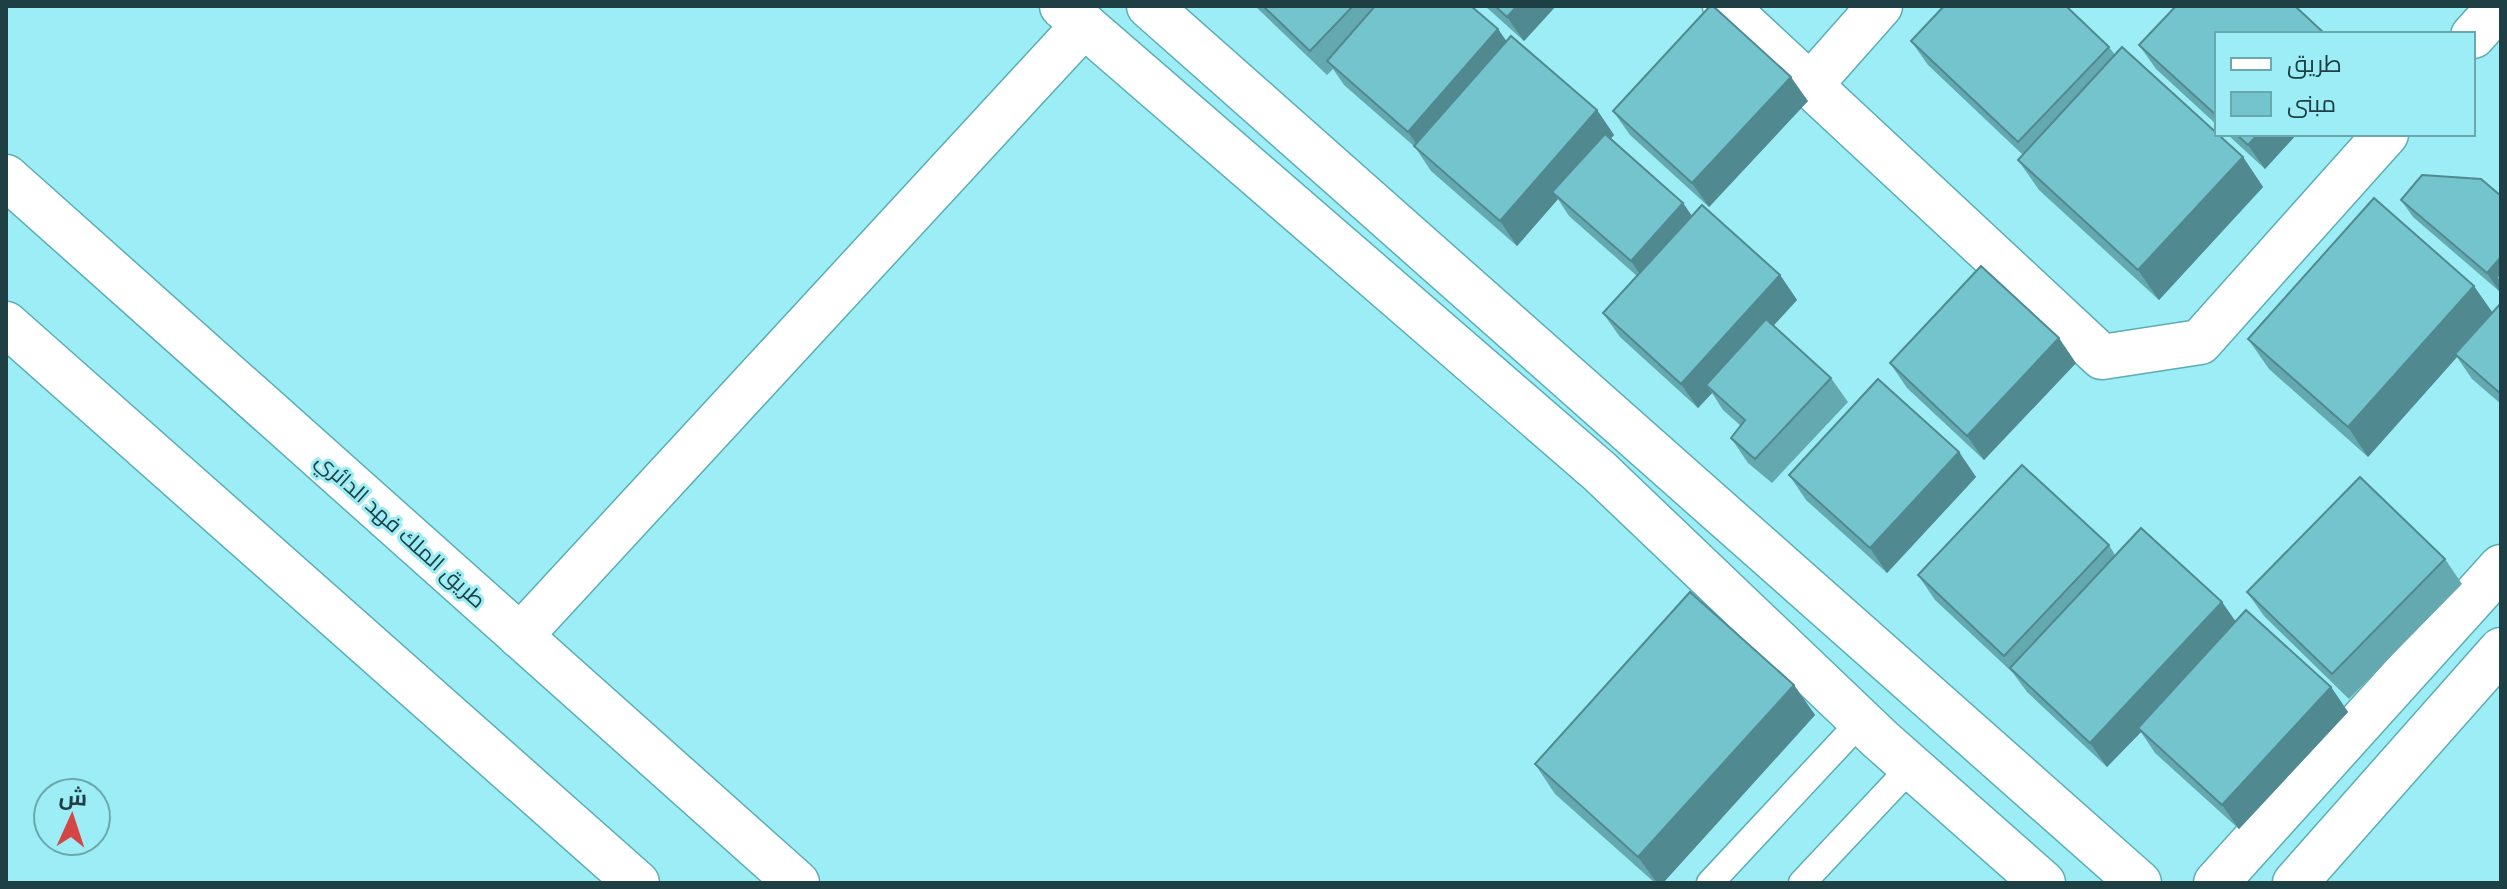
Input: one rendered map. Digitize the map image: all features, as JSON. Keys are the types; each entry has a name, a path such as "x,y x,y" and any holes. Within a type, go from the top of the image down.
{"main road":[{"path":"1149,6 2139,883"},
{"path":"1725,6 2102,357 2200,342 2384,136"},
{"path":"1810,85 1880,6"},
{"path":"2475,34 2500,6"},
{"path":"520,636 1073,15 1599,471 1911,767 2043,883"},
{"name":"طريق الملك فهد الدائري","path":"6,177 797,883"},
{"path":"6,324 637,883"},
{"path":"2216,883 2501,567"},
{"path":"2295,883 2501,650"}],"lane":[{"path":"1710,883 1863,719"},
{"path":"1802,883 1911,767"}],"building":[{"path":"1263,6 1353,6 1310,51"},
{"path":"1375,6 1471,6 1498,29 1408,132 1327,61"},
{"path":"1495,6 1517,6 1507,17"},
{"path":"1710,6 1791,77 1692,183 1613,111"},
{"path":"1944,6 2066,6 2109,47 2018,142 1911,41"},
{"path":"2176,6 2295,6 2323,32 2215,32 2215,114 2139,45"},
{"path":"1511,36 1597,110 1500,221 1414,146"},
{"path":"2122,47 2215,132 2215,136 2220,136 2243,157 2138,270 2018,160"},
{"path":"1605,134 1683,203 1631,261 1552,192"},
{"path":"2238,136 2256,136 2248,145"},
{"path":"2422,175 2481,179 2501,196 2501,257 2487,273 2401,200"},
{"path":"2374,198 2474,286 2348,427 2248,339"},
{"path":"1702,205 1780,275 1681,384 1603,313"},
{"path":"1981,266 2059,338 1967,436 1890,363"},
{"path":"2501,303 2501,394 2455,354"},
{"path":"1766,319 1831,378 1755,459 1731,438 1745,420 1706,385"},
{"path":"1878,379 1959,452 1870,548 1789,475"},
{"path":"2022,465 2109,545 2004,656 1918,575"},
{"path":"2360,477 2445,559 2332,674 2247,592"},
{"path":"2141,528 2222,602 2090,743 2010,668"},
{"path":"1690,592 1794,685 1638,857 1535,764"},
{"path":"2246,610 2331,687 2222,805 2138,728"}]}
